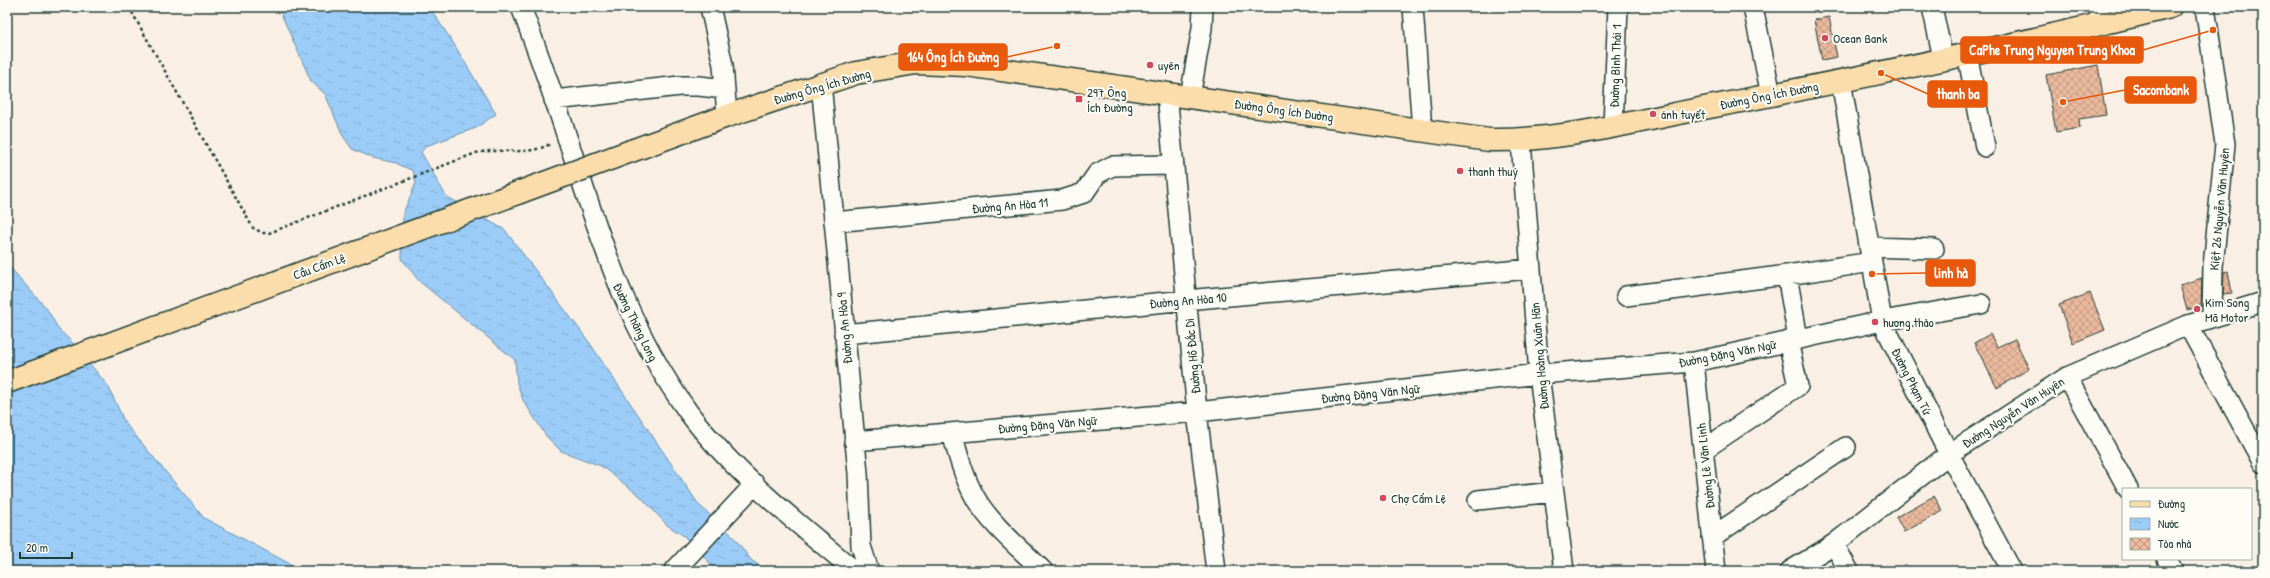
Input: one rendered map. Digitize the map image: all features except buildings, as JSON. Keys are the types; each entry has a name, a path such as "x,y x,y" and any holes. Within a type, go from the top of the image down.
{"main road":[{"name":"Đường Ông Ích Đường","path":"631,151 727,116 856,73 923,63 966,65 1489,140 1521,140 1562,136 1841,81 1967,53 2100,15 2170,7"},
{"name":"Cầu Cẩm Lệ","path":"7,382 631,151"}],"street":[{"name":"Đường Thăng Long","path":"521,7 567,135 604,250 640,335 660,369 690,414 755,484 855,571"},
{"path":"710,7 723,65 727,116"},
{"path":"1190,97 1202,28 1204,7"},
{"path":"1413,7 1422,130"},
{"name":"Đường Bình Thái 1","path":"1613,126 1618,7"},
{"path":"1753,7 1771,95"},
{"path":"1932,7 1943,58"},
{"name":"Kiệt 26 Nguyễn Văn Huyên","path":"2205,7 2225,144 2213,267 2212,317"},
{"path":"1967,53 1985,147"},
{"name":"Đường Phạm Tứ","path":"1841,81 1882,321 1949,454 2012,571"},
{"name":"Đường An Hòa 9","path":"822,84 858,473 861,546 869,571"},
{"path":"554,100 680,86 699,86 725,89"},
{"name":"Đường Hồ Đắc Di","path":"1168,93 1197,412 1216,571"},
{"name":"Đường Hoàng Xuân Hãn","path":"1521,140 1539,374 1564,571"},
{"name":"Đường An Hòa 11","path":"834,222 1062,200 1084,193 1097,174 1112,166 1174,165"},
{"path":"1626,296 1787,275 1871,254 1934,249"},
{"name":"Đường An Hòa 10","path":"844,334 1186,300 1531,269"},
{"path":"1703,450 1798,386 1787,275"},
{"name":"Đường Nguyễn Văn Huyên","path":"1790,571 1834,544 1949,454 2067,377 2188,325 2263,302"},
{"name":"Đường Đặng Văn Ngữ","path":"854,441 1197,412 1539,374 1694,362 1882,321 1981,304"},
{"path":"2188,325 2263,463"},
{"name":"Đường Lê Văn Linh","path":"1694,362 1716,571"},
{"path":"2067,377 2127,488"},
{"path":"952,433 963,472 976,500 991,518 1043,571"},
{"path":"1712,536 1846,447"},
{"path":"674,571 755,484"},
{"path":"1478,500 1554,492"},
{"path":"1834,544 1849,571"},
{"path":"2168,560 2173,571"}],"path":[{"path":"129,7 252,228 258,232 269,233 436,168 486,151 538,150 567,135"}],"water":[{"path":"278,7 429,7 452,41 496,114 476,128 426,146 421,152 446,196 505,230 589,342 699,505 733,536 751,560 767,571 717,571 684,536 667,525 640,496 601,466 561,451 546,436 523,400 517,383 515,360 419,281 402,259 403,213 416,183 413,171 396,163 373,158 352,149 343,136 325,94 311,81"},
{"path":"7,264 47,309 59,330 71,341 108,386 125,423 204,518 292,565 297,571 7,571"}],"place":[{"name":"CaPhe Trung Nguyen Trung Khoa","path":"2213,30"},
{"name":"Ocean Bank","path":"1825,38"},
{"name":"164 Ông Ích Đường","path":"1057,46"},
{"name":"uyên","path":"1150,65"},
{"name":"thanh ba","path":"1881,73"},
{"name":"297 Ông Ích Đường","path":"1079,99"},
{"name":"Sacombank","path":"2063,102"},
{"name":"ánh tuyết","path":"1653,114"},
{"name":"thanh thuý","path":"1460,171"},
{"name":"linh hà","path":"1872,274"},
{"name":"Kim Song Mã Motor","path":"2197,309"},
{"name":"hương thảo","path":"1875,322"},
{"name":"Chợ Cẩm Lệ","path":"1383,498"}]}
